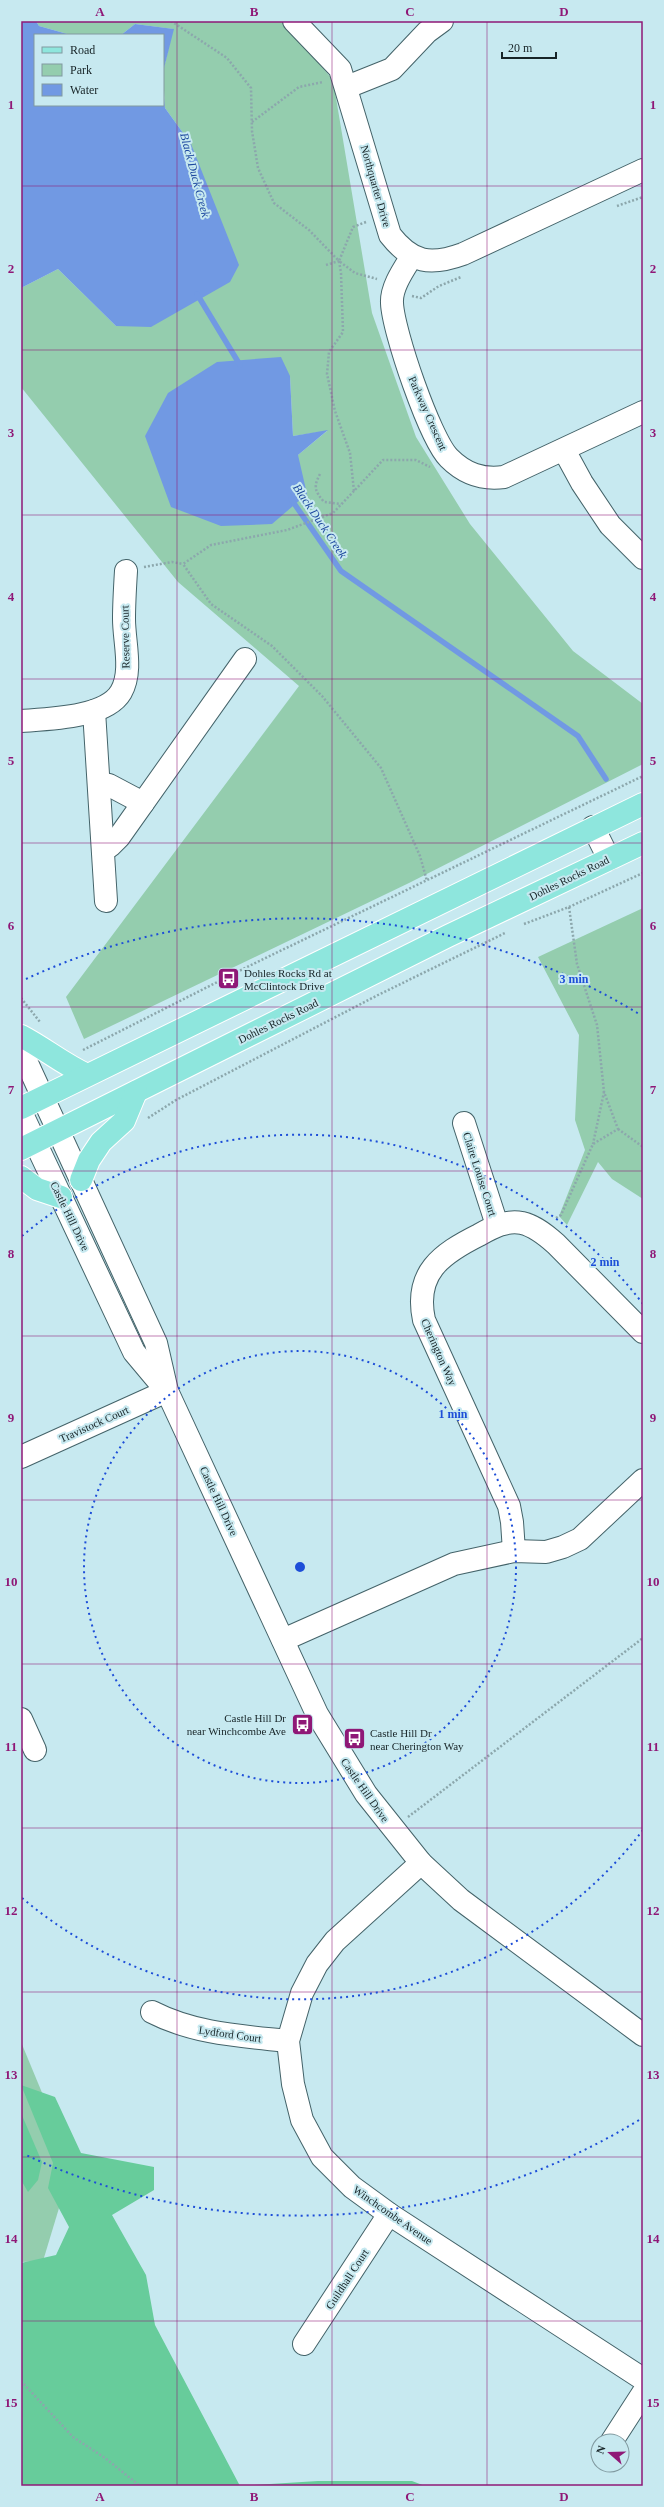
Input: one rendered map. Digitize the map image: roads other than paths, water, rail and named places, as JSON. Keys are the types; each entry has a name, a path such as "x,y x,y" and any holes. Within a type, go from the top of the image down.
{"main road":[{"path":"21,1108 593,827 643,804"},
{"name":"Dohles Rocks Road","path":"28,1145 448,936 643,843"},
{"path":"21,1036 40,1046 62,1064 87,1075"},
{"path":"81,1180 89,1160 101,1142 124,1121 136,1092"},
{"path":"21,1178 37,1189 61,1197"}],"street":[{"name":"Northquarter Drive","path":"294,21 340,68 337,84 390,234 399,247 412,256 424,261 434,262 463,254 643,170"},
{"path":"337,84 392,68 427,32 442,21"},
{"name":"Parkway Crescent","path":"412,256 395,288 392,302 412,379 438,440 448,457 468,473 490,479 504,477 643,412"},
{"path":"564,450 582,483 610,525 643,558"},
{"name":"Reserve Court","path":"21,721 94,710 110,703 120,692 126,677 124,620 126,571"},
{"path":"103,847 114,843 245,659"},
{"path":"94,710 106,901"},
{"path":"99,783 109,785 143,803"},
{"path":"593,827 609,859"},
{"name":"Castle Hill Drive","path":"21,1050 156,1343 167,1391 317,1714 344,1762 392,1829 421,1863 461,1900 643,2035"},
{"name":"Castle Hill Drive","path":"21,1112 28,1145 61,1197 134,1352 167,1391"},
{"name":"Claire Louise Court","path":"464,1123 497,1225"},
{"name":"Cherington Way","path":"514,1551 512,1522 508,1506 424,1320 421,1307 424,1284 440,1258 456,1247 497,1225 510,1222 524,1223 540,1230 556,1244 643,1332"},
{"name":"Travistock Court","path":"21,1457 167,1391"},
{"path":"283,1640 454,1564 514,1551 546,1552 563,1548 580,1539 643,1480"},
{"path":"21,1719 35,1750"},
{"name":"Winchcombe Avenue","path":"421,1863 334,1941 317,1964 302,1993 288,2041 293,2084 302,2120 322,2157 352,2187 389,2214 643,2379"},
{"name":"Lydford Court","path":"152,2012 171,2022 206,2032 288,2041"},
{"name":"Guildhall Court","path":"304,2344 389,2214"},
{"path":"617,2433 643,2393"}],"water":[{"path":"21,21 36,21 39,26 67,34 34,34 34,106 164,106 164,98 165,108 191,144 239,265 230,282 151,327 116,326 58,269 21,288"},
{"path":"135,24 174,29 164,68 164,34 122,34"},
{"path":"281,357 290,376 293,436 328,430 298,455 307,494 272,524 221,526 171,507 145,436 168,393 217,362"}],"waterway":[{"name":"Black Duck Creek","path":"197,294 240,365"},
{"name":"Black Duck Creek","path":"291,499 341,571 578,736 606,779"}],"place":[{"name":"Dohles Rocks Rd at McClintock Drive","path":"228,979"},
{"name":"Castle Hill Dr near Winchcombe Ave","path":"302,1724"},
{"name":"Castle Hill Dr near Cherington Way","path":"354,1739"}]}
